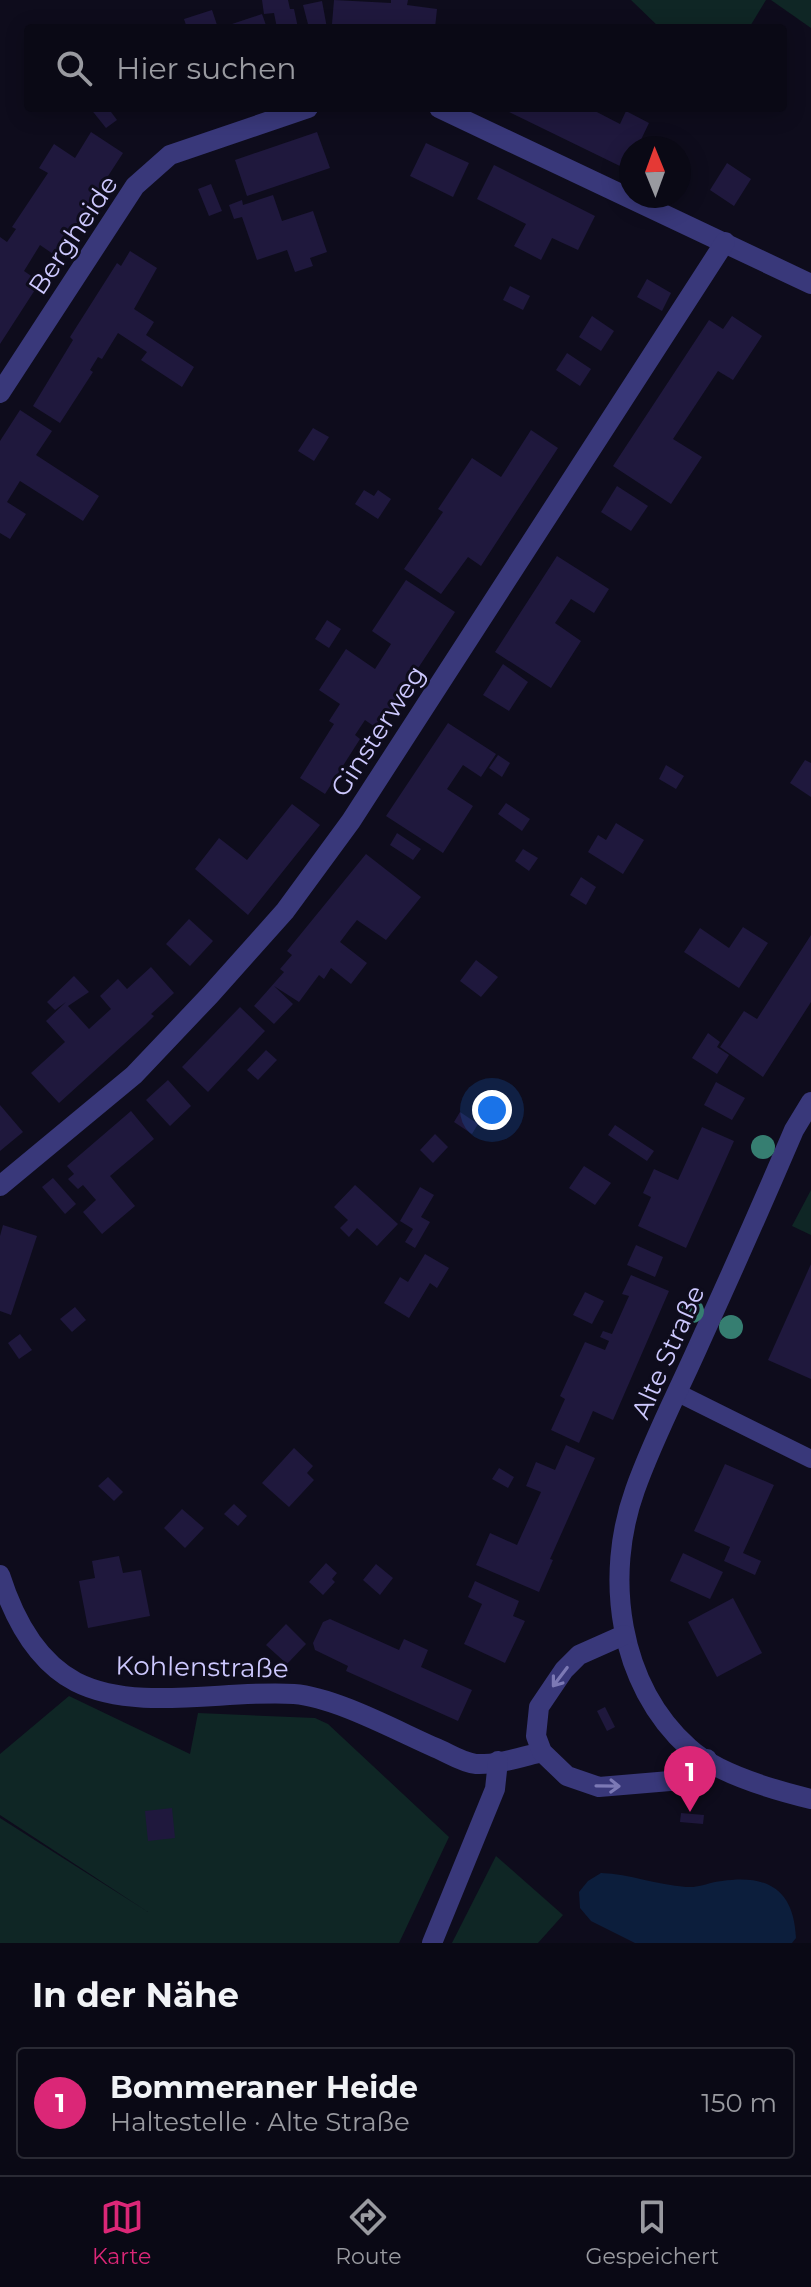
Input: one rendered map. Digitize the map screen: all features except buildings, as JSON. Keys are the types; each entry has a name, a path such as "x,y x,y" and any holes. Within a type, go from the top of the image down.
{"street":[{"name":"Bergheide","path":"0,393 135,186 170,155 296,112"},
{"path":"448,112 811,284"},
{"name":"Ginsterweg","path":"0,1186 134,1075 285,911 360,808 725,242"},
{"name":"Alte Straße","path":"811,1102 794,1130 634,1491 619,1563 624,1635 644,1686 660,1713 689,1749 731,1773 811,1799"},
{"name":"Kohlenstraße","path":"0,1575 15,1613 44,1657 59,1671 91,1688 109,1694 137,1697 295,1694 338,1706 473,1764 498,1761"},
{"path":"624,1635 579,1655 564,1670 539,1707 536,1736 542,1752 567,1776 599,1787 670,1781 690,1776 707,1759"},
{"path":"432,1943 495,1789 498,1761 542,1752"}],"lane":[{"path":"678,1393 811,1459"}],"green space":[{"path":"631,0 766,0 751,24 656,24"},
{"path":"771,0 811,0 811,28"},
{"path":"811,1190 811,1235 792,1226"},
{"path":"69,1696 190,1754 198,1713 315,1718 328,1724 449,1837 399,1943 0,1943 0,1818 148,1912 0,1815 0,1754"},
{"path":"496,1856 563,1915 538,1943 452,1943"}],"water":[{"path":"601,1873 686,1887 739,1880 766,1884 784,1897 790,1908 796,1938 792,1943 635,1943 591,1921 580,1908 579,1892 588,1881"}],"place":[{"name":"Bommeraner Heide","path":"690,1812"}]}
